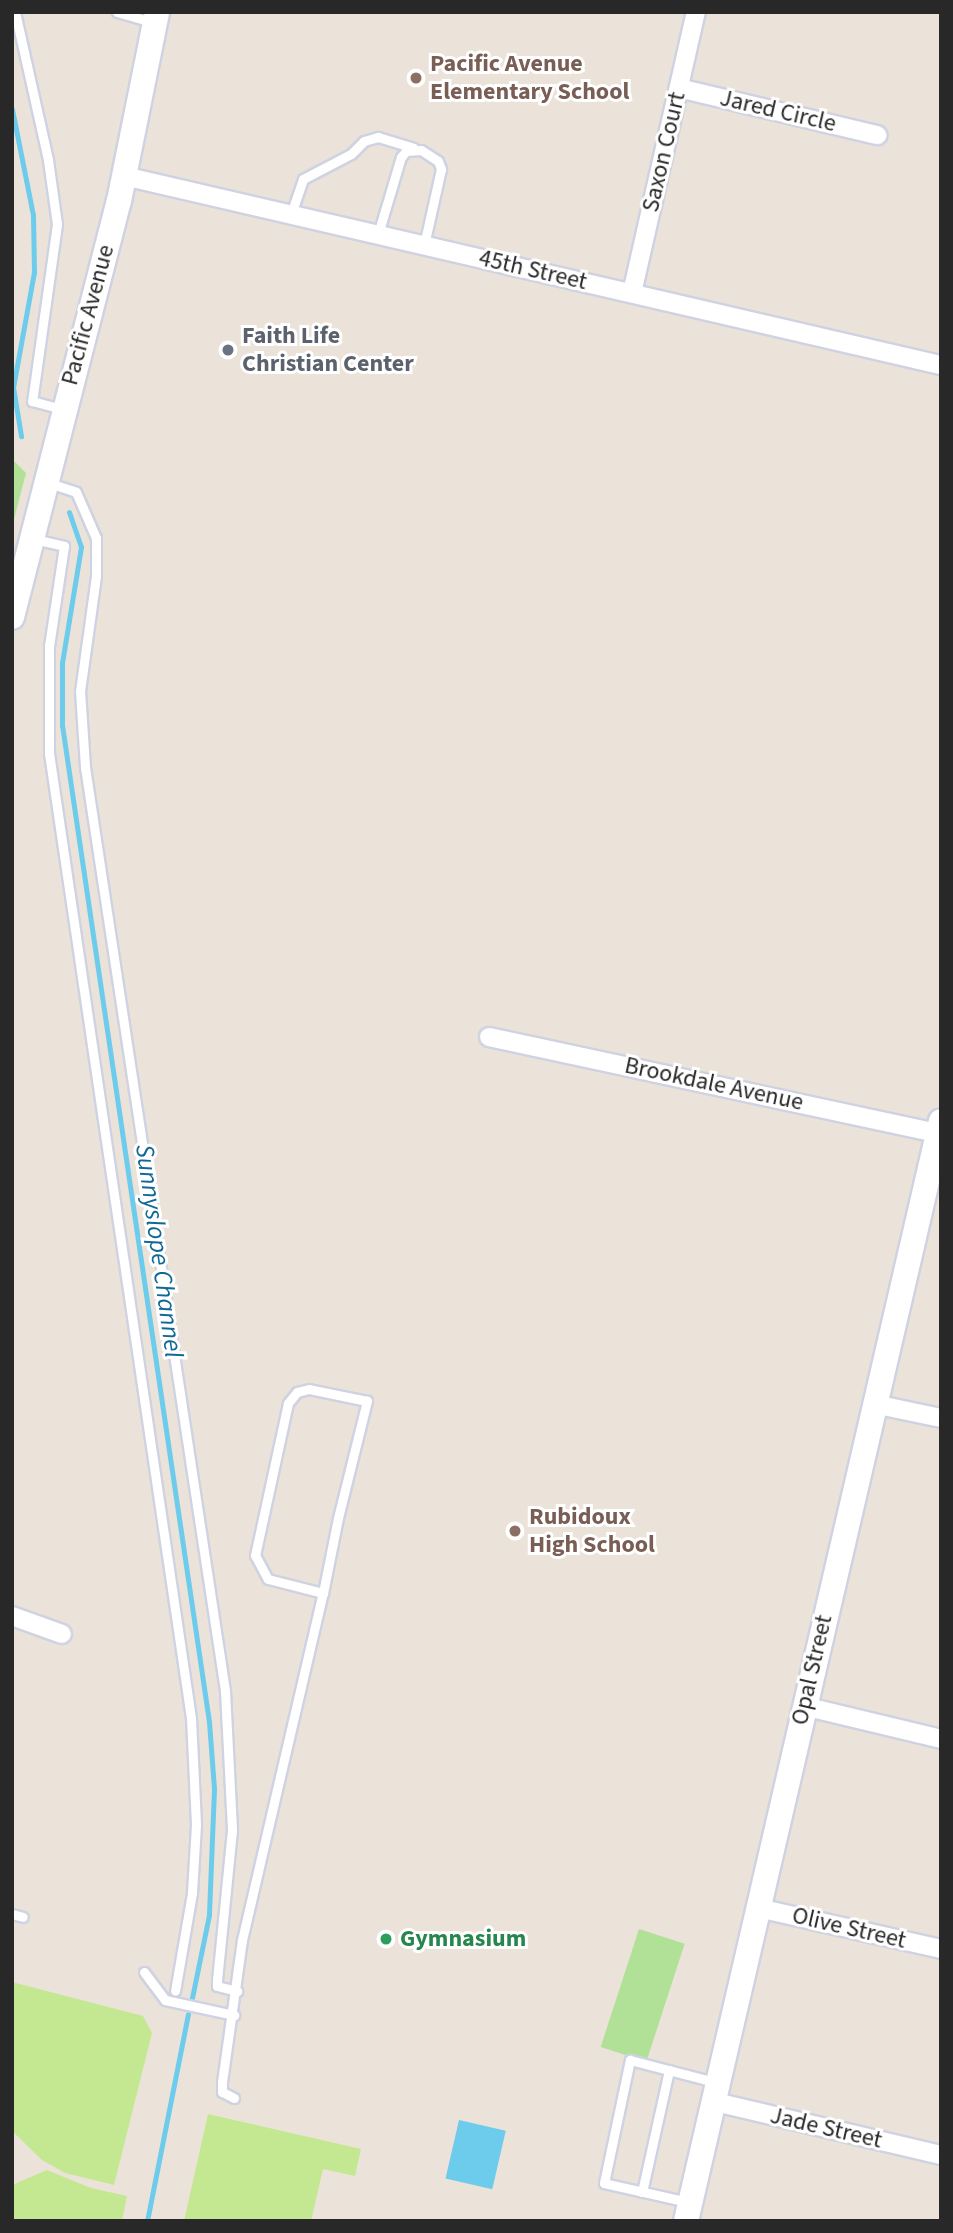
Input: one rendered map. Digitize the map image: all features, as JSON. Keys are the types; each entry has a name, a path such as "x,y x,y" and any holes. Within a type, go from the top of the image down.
{"street":[{"name":"Saxon Court","path":"632,292 696,12"},
{"name":"Pacific Avenue","path":"12,617 62,409 124,176 156,17"},
{"name":"Jared Circle","path":"679,88 877,135"},
{"name":"45th Street","path":"124,176 941,365"},
{"name":"Brookdale Avenue","path":"489,1037 939,1127"},
{"name":"Opal Street","path":"688,2212 713,2092 874,1404 935,1168 939,1127"},
{"path":"874,1404 941,1419"},
{"path":"12,1616 62,1634"},
{"path":"804,1706 941,1739"},
{"name":"Olive Street","path":"758,1908 941,1950"},
{"name":"Jade Street","path":"713,2092 941,2155"}],"lane":[{"path":"15,12 48,160 57,224 32,401 62,409"},
{"path":"117,12 156,17"},
{"path":"291,214 303,179 351,154 365,141 378,138 421,150 439,161 441,169 424,245"},
{"path":"378,234 401,157 406,151 421,150"},
{"path":"44,481 76,492 96,538 96,576 80,691 85,767 225,1691 232,1830 217,1986 237,1991"},
{"path":"31,538 64,546 49,646 49,753 191,1718 196,1825 193,1880 174,1992"},
{"path":"234,2098 222,2092 242,1940 323,1593 367,1401 309,1389 297,1392 288,1403 255,1556 268,1579 323,1593"},
{"path":"12,1914 23,1917"},
{"path":"144,1972 165,2000 234,2015"},
{"path":"688,2212 642,2192 604,2183 630,2060 669,2070 713,2092"},
{"path":"642,2192 669,2070"}],"green space":[{"path":"12,459 26,473 12,527"},
{"path":"639,1929 685,1944 646,2062 601,2047"},
{"path":"12,1982 143,2016 152,2033 114,2185 65,2173 42,2160 12,2131"},
{"path":"208,2114 361,2149 355,2176 323,2169 311,2221 184,2221"},
{"path":"47,2170 91,2188 127,2196 122,2221 12,2221 12,2185"}],"water":[{"path":"459,2120 506,2131 492,2189 446,2178"}],"waterway":[{"name":"Sunnyslope Channel","path":"12,109 33,215 34,272 13,387 21,436"},
{"name":"Sunnyslope Channel","path":"69,512 81,547 62,663 62,725 209,1722 214,1789 209,1915 192,1998"},
{"name":"Sunnyslope Channel","path":"147,2221 188,2014"}],"place":[{"name":"Pacific Avenue Elementary School","path":"416,78"},
{"name":"Faith Life Christian Center","path":"228,350"},
{"name":"Rubidoux High School","path":"515,1531"},
{"name":"Gymnasium","path":"386,1939"}]}
